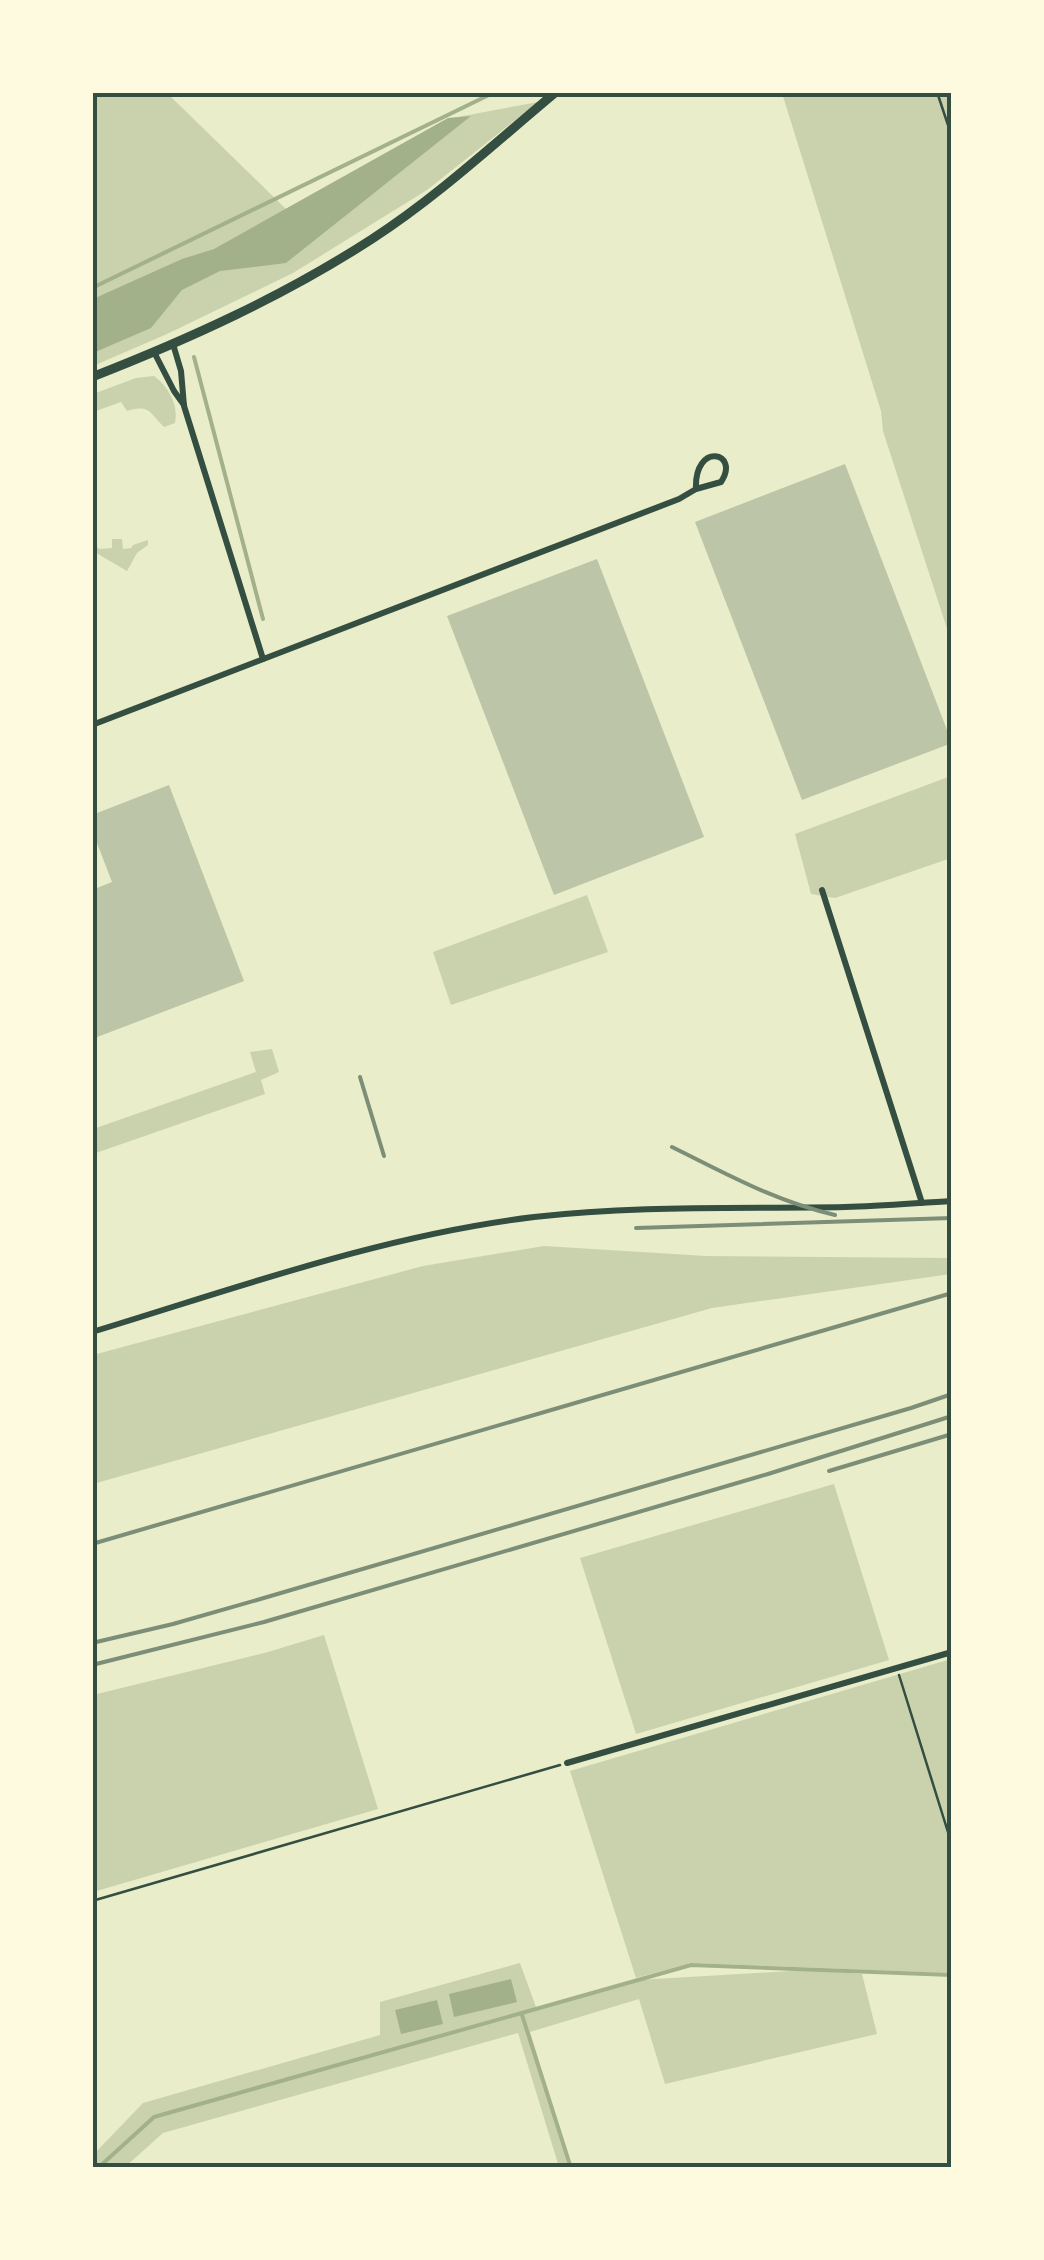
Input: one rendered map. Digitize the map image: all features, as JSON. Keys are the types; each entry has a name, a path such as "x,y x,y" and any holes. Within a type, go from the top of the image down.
{"main road":[{"path":"92,377 173,344 290,288 373,238 556,92"}],"street":[{"path":"173,344 182,371 184,406 263,659"},
{"path":"154,352 184,406"},
{"path":"92,725 721,482 727,474 721,458 705,458 699,466 696,489"},
{"path":"822,890 922,1203"},
{"path":"92,1332 328,1261 484,1224 686,1206 845,1207 952,1201"},
{"path":"566,1763 952,1652"}],"path":[{"path":"937,92 952,137"},
{"path":"897,1668 952,1844"},
{"path":"92,1900 566,1763"}],"shaded area":[{"path":"93,93 167,93 286,209 447,119 538,102 427,190 293,273 93,366"},
{"path":"782,93 951,93 951,641 883,431 881,411"},
{"path":"471,116 286,263 220,271 182,290 151,328 93,353 93,299 214,249 448,118"},
{"path":"154,376 171,396 175,423 164,427 149,411 127,411 121,402 93,412 93,394 136,378"},
{"path":"112,539 122,539 123,549 148,540 148,545 137,553 127,571 93,551 93,545 112,548"},
{"path":"951,776 951,858 835,898 811,894 795,834"},
{"path":"587,895 608,952 451,1005 433,952"},
{"path":"272,1049 279,1072 261,1080 265,1094 93,1154 93,1129 256,1072 250,1052"},
{"path":"544,1246 706,1256 951,1258 951,1274 712,1308 93,1484 93,1355 423,1266"},
{"path":"834,1484 889,1660 636,1734 580,1558"},
{"path":"324,1635 378,1809 93,1892 93,1695"},
{"path":"951,1659 951,1973 691,1963 636,1978 570,1771"},
{"path":"520,1963 537,2010 638,1980 808,1970 862,1974 877,2034 665,2084 639,1999 530,2032 572,2167 559,2167 518,2033 163,2133 125,2167 93,2168 93,2155 143,2103 380,2035 380,2002"},
{"path":"511,1979 517,2002 454,2017 449,1994"},
{"path":"437,2000 443,2024 401,2034 395,2010"}],"building":[{"path":"845,464 952,743 802,800 695,522"},
{"path":"597,559 704,837 554,895 447,616"},
{"path":"169,785 244,981 92,1039 92,890 112,882 92,830 92,815"}],"waterway":[{"path":"92,288 495,92"},
{"path":"194,357 263,619"},
{"path":"98,2168 154,2117 691,1965 952,1975"},
{"path":"522,2015 571,2168"}],"railway":[{"path":"360,1077 384,1156"},
{"path":"672,1147 771,1194 835,1215"},
{"path":"636,1228 952,1218"},
{"path":"92,1544 952,1293"},
{"path":"92,1643 257,1600 952,1394"},
{"path":"92,1665 264,1622 952,1416"},
{"path":"829,1471 952,1434"}]}
